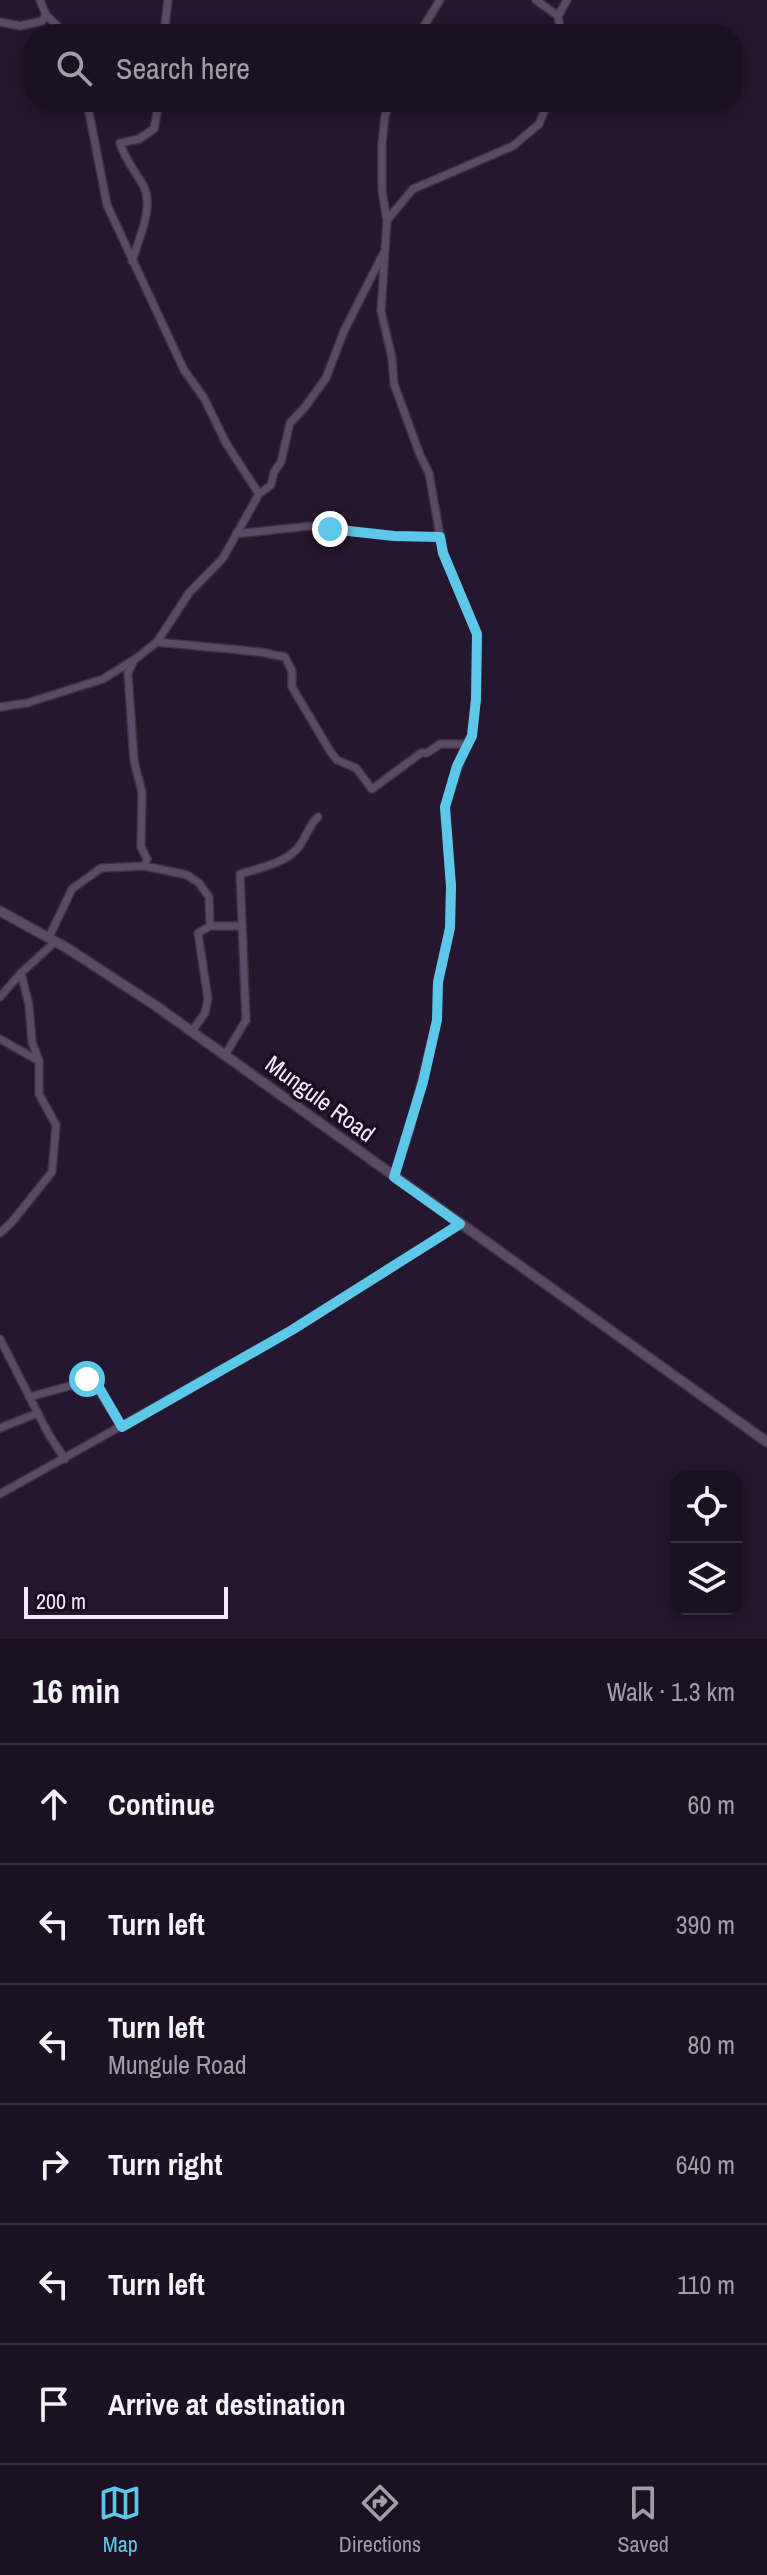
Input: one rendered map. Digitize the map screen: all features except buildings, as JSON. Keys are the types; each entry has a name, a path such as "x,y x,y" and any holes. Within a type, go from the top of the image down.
{"street":[{"path":"40,0 46,15 55,24"},
{"path":"165,24 168,0"},
{"path":"425,24 440,0"},
{"path":"536,0 558,16"},
{"path":"559,24 558,16 567,0"},
{"path":"29,24 42,21 46,15"},
{"path":"0,22 24,25"},
{"path":"89,112 107,205 184,370 204,398 226,443 259,494"},
{"path":"132,261 145,218 147,192 124,156 120,143 139,139 154,129 157,112"},
{"path":"386,112 382,143 382,191 387,220 381,311 392,358 394,384 429,473 437,504 443,553 477,634 472,736 466,744 445,807 451,886 450,928 438,982 437,1020 414,1117 394,1177"},
{"path":"387,220 413,189 513,146 539,124 544,112"},
{"path":"0,707 27,703 103,679 157,642 189,593 223,558 259,494 271,485 274,472 281,462 290,423 326,378 344,331 385,249"},
{"path":"236,534 310,526 356,533 440,537"},
{"path":"157,642 285,657 292,671 292,687 330,751 337,760 356,768 372,789 421,753 427,753 440,744 466,744"},
{"path":"134,660 128,673 128,687 134,761 142,792 141,847 147,859 145,866"},
{"path":"225,1055 246,1020 240,874 271,866 298,848 310,824 318,817"},
{"path":"0,997 52,939 72,889 101,868 145,866 187,875 199,883 209,897 210,926"},
{"name":"Mungule Road","path":"0,911 52,939 192,1031 767,1442"},
{"path":"192,1031 205,1013 208,999 198,933 210,926 242,926"},
{"path":"0,1233 52,1172 56,1125 39,1094 39,1061 32,1042 29,1005 21,973"},
{"path":"0,1039 39,1061"},
{"path":"0,1494 292,1330 460,1224"},
{"path":"0,1339 65,1459"},
{"path":"29,1397 92,1380 122,1427"},
{"path":"0,1428 38,1413"}],"route":[{"path":"87,1379 97,1384 122,1427 292,1330 460,1224 394,1177 423,1082 437,1020 438,982 450,928 451,886 445,807 457,766 472,736 477,634 443,553 440,537 330,529"}]}
